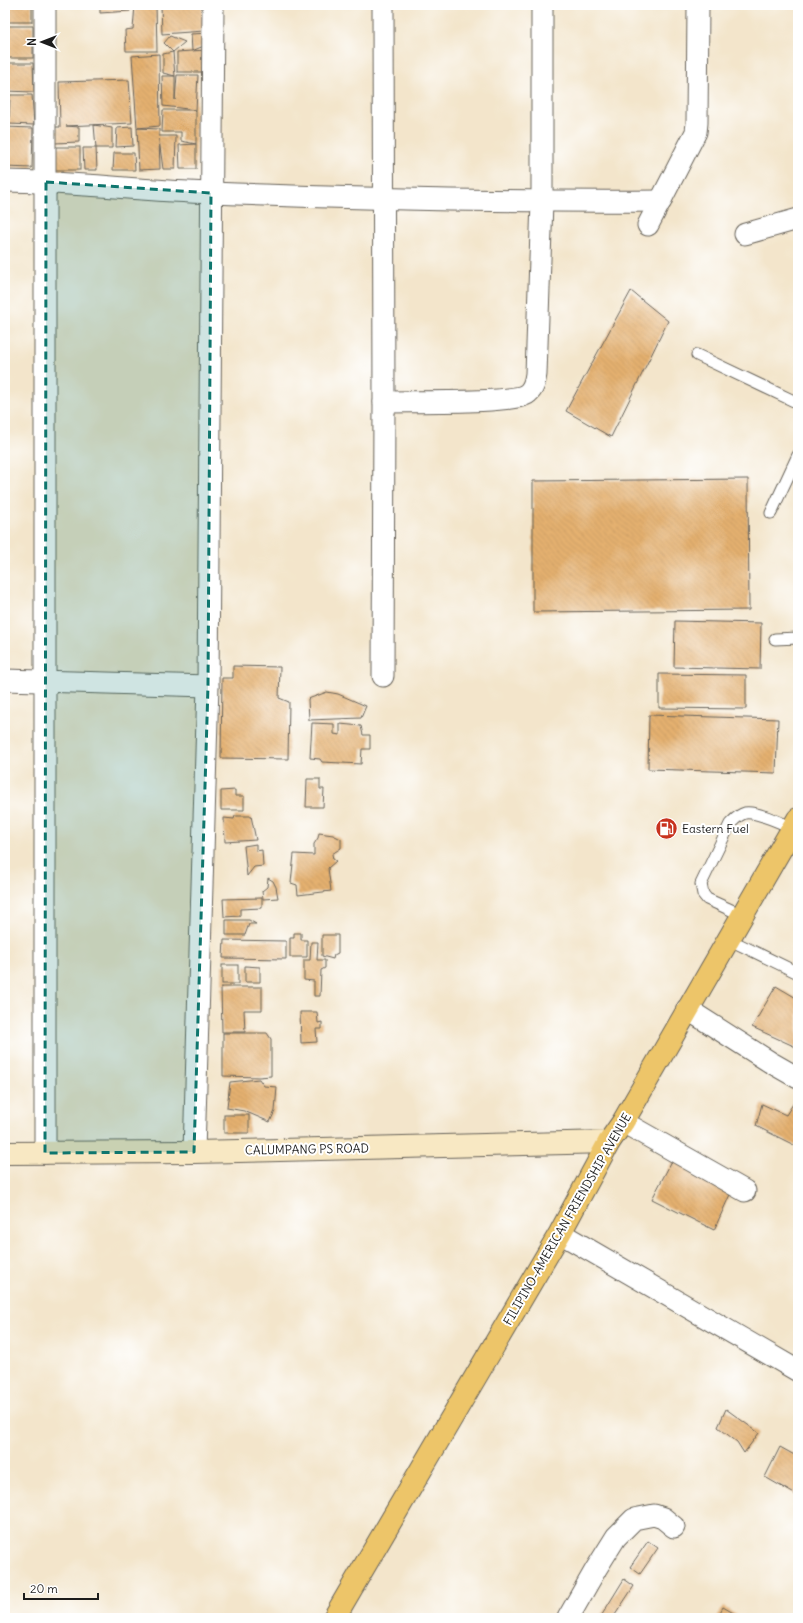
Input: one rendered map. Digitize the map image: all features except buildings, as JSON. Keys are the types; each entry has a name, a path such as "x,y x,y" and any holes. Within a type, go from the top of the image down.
{"main road":[{"name":"FILIPINO-AMERICAN FRIENDSHIP AVENUE","path":"334,1618 560,1233 609,1142 623,1122 795,823"}],"street":[{"path":"45,5 46,1153"},
{"path":"194,1152 208,686 213,5"},
{"path":"383,5 383,676"},
{"path":"384,402 496,400 515,398 527,394 533,386 536,374 542,202 542,5"},
{"path":"648,224 696,132 698,5"},
{"path":"5,181 46,182 211,193 383,199 542,202 661,201"},
{"path":"745,234 798,218"},
{"path":"5,680 208,686"},
{"path":"688,1009 770,1062 798,1078"},
{"path":"623,1122 745,1191"},
{"name":"CALUMPANG PS ROAD","path":"5,1153 194,1152 609,1142"},
{"path":"560,1233 798,1371"},
{"path":"568,1618 616,1537 634,1519 654,1515 662,1518 674,1527"}],"lane":[{"path":"697,355 798,403"},
{"path":"771,512 798,455"},
{"path":"775,639 798,638"},
{"path":"742,915 707,900 703,894 701,884 730,824 738,816 753,813 795,823"},
{"path":"728,939 798,973"}],"highlighted area":[{"path":"46,182 211,193 208,686 194,1152 45,1153"}],"place":[{"name":"Eastern Fuel","path":"666,828"}]}
